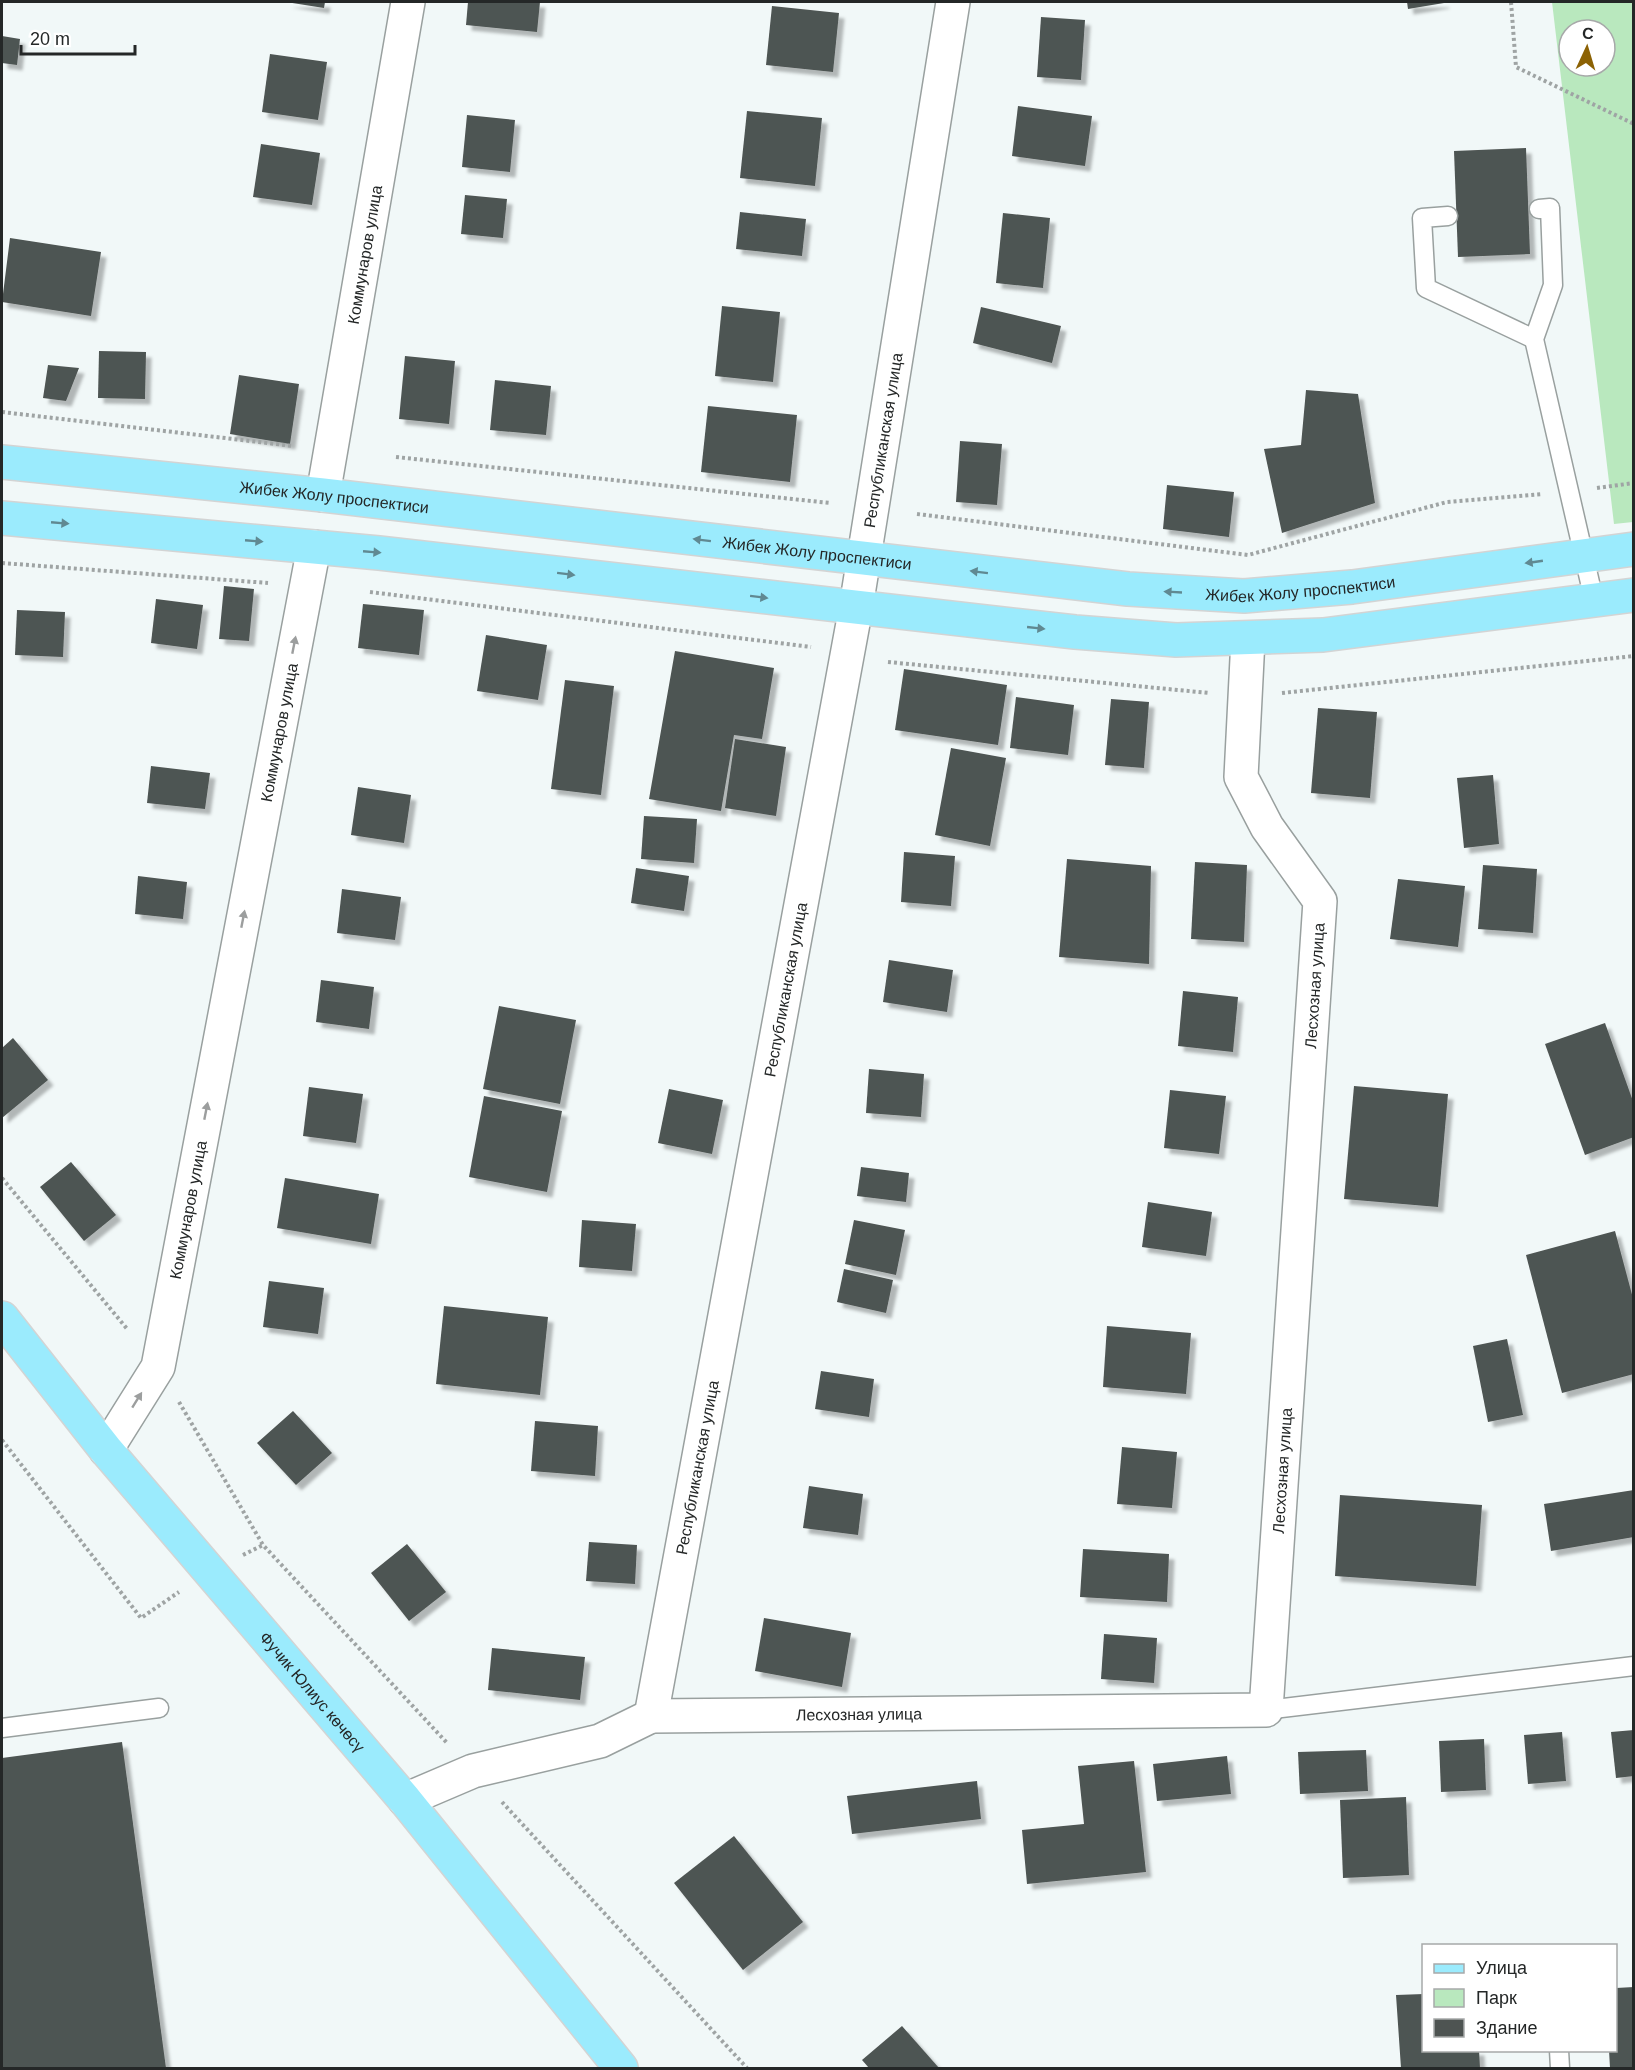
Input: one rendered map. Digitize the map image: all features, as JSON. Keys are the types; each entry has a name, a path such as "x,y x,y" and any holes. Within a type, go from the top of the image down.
{"main road":[{"name":"Жибек Жолу проспектиси","path":"2,462 323,495 1128,589 1244,596 1352,587 1634,549"},
{"name":"Коммунаров улица","path":"314,547 323,495"},
{"path":"2,518 314,547 1075,632 1176,640 1323,636 1634,595"},
{"name":"Фучик Юлиус көчөсү","path":"2,1318 106,1450 405,1800 621,2068"}],"street":[{"name":"Коммунаров улица","path":"323,495 408,2"},
{"name":"Республиканская улица","path":"651,1716 856,607 953,2"},
{"name":"Коммунаров улица","path":"106,1450 158,1367 314,547"},
{"name":"Лесхозная улица","path":"651,1716 1266,1710 1320,901 1267,827 1241,777 1248,639"},
{"path":"405,1800 473,1771 600,1741 651,1716"}],"lane":[{"path":"1539,209 1550,208 1553,285 1534,339 1594,600"},
{"path":"1448,216 1422,218 1426,288 1534,339"},
{"path":"1266,1710 1634,1666"},
{"path":"2,1728 159,1708"},
{"path":"1559,2052 1560,2068"}],"path":[{"path":"1511,2 1516,67 1634,124"},
{"path":"2,412 292,446"},
{"path":"396,458 830,503"},
{"path":"917,514 1248,555 1447,502 1569,492 1634,483"},
{"path":"2,563 268,583"},
{"path":"370,592 811,647"},
{"path":"2,1178 158,1367 263,1545 747,2068"},
{"path":"2,1440 141,1618"}],"green space":[{"path":"1552,2 1633,2 1633,522 1614,524 1561,78 1617,78 1617,18 1557,18 1557,44"}],"building":[{"path":"286,2 325,2 324,8"},
{"path":"468,2 540,2 537,32 466,25"},
{"path":"1407,2 1444,2 1444,3 1408,9"},
{"path":"772,6 839,13 833,72 766,65"},
{"path":"1041,17 1085,20 1081,80 1037,77"},
{"path":"2,36 20,39 17,65 2,63"},
{"path":"270,54 327,62 318,120 262,112"},
{"path":"1018,106 1092,116 1085,166 1012,156"},
{"path":"747,111 822,118 815,186 740,178"},
{"path":"467,115 515,120 510,172 462,167"},
{"path":"261,144 320,153 312,205 253,197"},
{"path":"1526,148 1530,254 1458,257 1454,151"},
{"path":"465,195 507,199 503,238 461,234"},
{"path":"740,212 806,219 802,256 736,249"},
{"path":"1003,213 1050,218 1043,288 996,283"},
{"path":"10,238 101,252 91,316 2,302"},
{"path":"722,306 780,312 773,382 715,376"},
{"path":"981,307 1061,326 1052,363 973,343"},
{"path":"99,351 146,352 145,399 98,398"},
{"path":"405,356 455,361 449,424 399,419"},
{"path":"48,365 79,368 66,401 43,398"},
{"path":"239,375 299,384 290,444 230,434"},
{"path":"495,380 551,386 546,435 490,430"},
{"path":"1306,390 1358,394 1375,503 1282,533 1264,449 1301,445"},
{"path":"708,406 797,415 790,482 701,472"},
{"path":"960,441 1002,444 997,505 956,502"},
{"path":"1167,485 1234,492 1229,537 1163,529"},
{"path":"224,586 254,589 249,641 219,639"},
{"path":"156,599 203,605 197,649 151,643"},
{"path":"363,604 424,610 419,655 358,648"},
{"path":"17,610 65,612 63,657 15,655"},
{"path":"486,635 547,645 538,700 477,691"},
{"path":"675,651 774,668 762,739 734,735 721,811 649,799"},
{"path":"904,669 1007,685 998,745 895,730"},
{"path":"565,680 614,686 601,795 551,789"},
{"path":"1016,697 1074,705 1068,755 1010,748"},
{"path":"1111,699 1149,702 1144,768 1105,765"},
{"path":"1318,708 1377,712 1370,798 1311,793"},
{"path":"735,739 786,747 776,816 725,808"},
{"path":"951,748 1006,758 990,846 935,835"},
{"path":"151,766 210,773 205,809 147,803"},
{"path":"1493,775 1499,844 1464,848 1457,778"},
{"path":"358,787 411,795 404,843 351,835"},
{"path":"644,816 697,819 694,863 641,859"},
{"path":"904,852 955,856 951,906 901,902"},
{"path":"1067,859 1151,866 1149,964 1059,957"},
{"path":"1195,862 1247,865 1244,942 1191,939"},
{"path":"1483,865 1537,869 1533,933 1478,929"},
{"path":"636,868 689,876 684,911 631,903"},
{"path":"138,876 187,882 183,919 135,914"},
{"path":"1398,879 1465,886 1458,947 1390,939"},
{"path":"342,889 401,897 395,940 337,933"},
{"path":"889,960 953,970 947,1012 883,1002"},
{"path":"321,980 374,987 369,1029 316,1022"},
{"path":"1183,991 1238,997 1233,1052 1178,1046"},
{"path":"499,1006 576,1020 560,1104 483,1089"},
{"path":"1605,1023 1634,1104 1634,1137 1585,1155 1545,1044"},
{"path":"13,1038 48,1080 2,1118 2,1048"},
{"path":"869,1069 924,1074 921,1117 866,1113"},
{"path":"1354,1086 1448,1094 1438,1207 1344,1199"},
{"path":"309,1087 363,1094 356,1143 303,1136"},
{"path":"669,1089 723,1100 712,1154 658,1143"},
{"path":"1170,1090 1226,1096 1219,1154 1164,1148"},
{"path":"484,1096 562,1111 547,1192 469,1177"},
{"path":"71,1162 116,1215 84,1241 40,1187"},
{"path":"861,1167 909,1173 906,1202 857,1196"},
{"path":"285,1178 379,1194 371,1244 277,1228"},
{"path":"1148,1202 1212,1212 1206,1256 1142,1247"},
{"path":"582,1220 636,1224 632,1271 579,1267"},
{"path":"854,1220 905,1230 896,1275 845,1264"},
{"path":"1615,1231 1634,1302 1634,1374 1562,1393 1526,1255"},
{"path":"844,1269 893,1280 886,1313 837,1302"},
{"path":"269,1281 324,1288 318,1334 263,1327"},
{"path":"444,1306 548,1317 540,1395 436,1384"},
{"path":"1107,1326 1191,1333 1186,1394 1103,1387"},
{"path":"1507,1339 1523,1415 1488,1422 1473,1346"},
{"path":"821,1371 874,1379 869,1417 815,1409"},
{"path":"293,1411 332,1453 296,1485 257,1443"},
{"path":"535,1421 598,1426 595,1476 531,1471"},
{"path":"1122,1447 1177,1452 1172,1508 1117,1504"},
{"path":"809,1486 863,1494 858,1535 803,1528"},
{"path":"1634,1490 1634,1537 1551,1551 1544,1504"},
{"path":"1340,1495 1482,1505 1476,1586 1335,1576"},
{"path":"589,1542 637,1545 635,1584 586,1581"},
{"path":"407,1544 446,1592 409,1621 371,1573"},
{"path":"1083,1549 1169,1554 1167,1602 1080,1597"},
{"path":"764,1618 851,1633 842,1687 755,1671"},
{"path":"1104,1634 1157,1638 1154,1683 1101,1679"},
{"path":"492,1648 585,1657 580,1700 488,1690"},
{"path":"1634,1730 1634,1776 1616,1778 1611,1732"},
{"path":"1562,1732 1566,1781 1528,1784 1524,1735"},
{"path":"1484,1739 1486,1790 1441,1792 1439,1741"},
{"path":"122,1742 166,2068 2,2068 2,1758"},
{"path":"1366,1750 1368,1791 1300,1794 1298,1752"},
{"path":"1227,1756 1231,1794 1157,1801 1153,1764"},
{"path":"1134,1761 1146,1872 1027,1884 1022,1830 1084,1824 1078,1766"},
{"path":"977,1781 981,1819 852,1834 847,1796"},
{"path":"1406,1797 1409,1875 1343,1878 1340,1800"},
{"path":"734,1836 803,1922 743,1970 674,1883"},
{"path":"1634,1987 1634,2068 1610,2068 1609,2052 1617,2052 1617,1988"},
{"path":"1422,1994 1422,2052 1479,2052 1480,2068 1401,2068 1396,1995"},
{"path":"902,2026 939,2068 869,2068 862,2060"}]}
